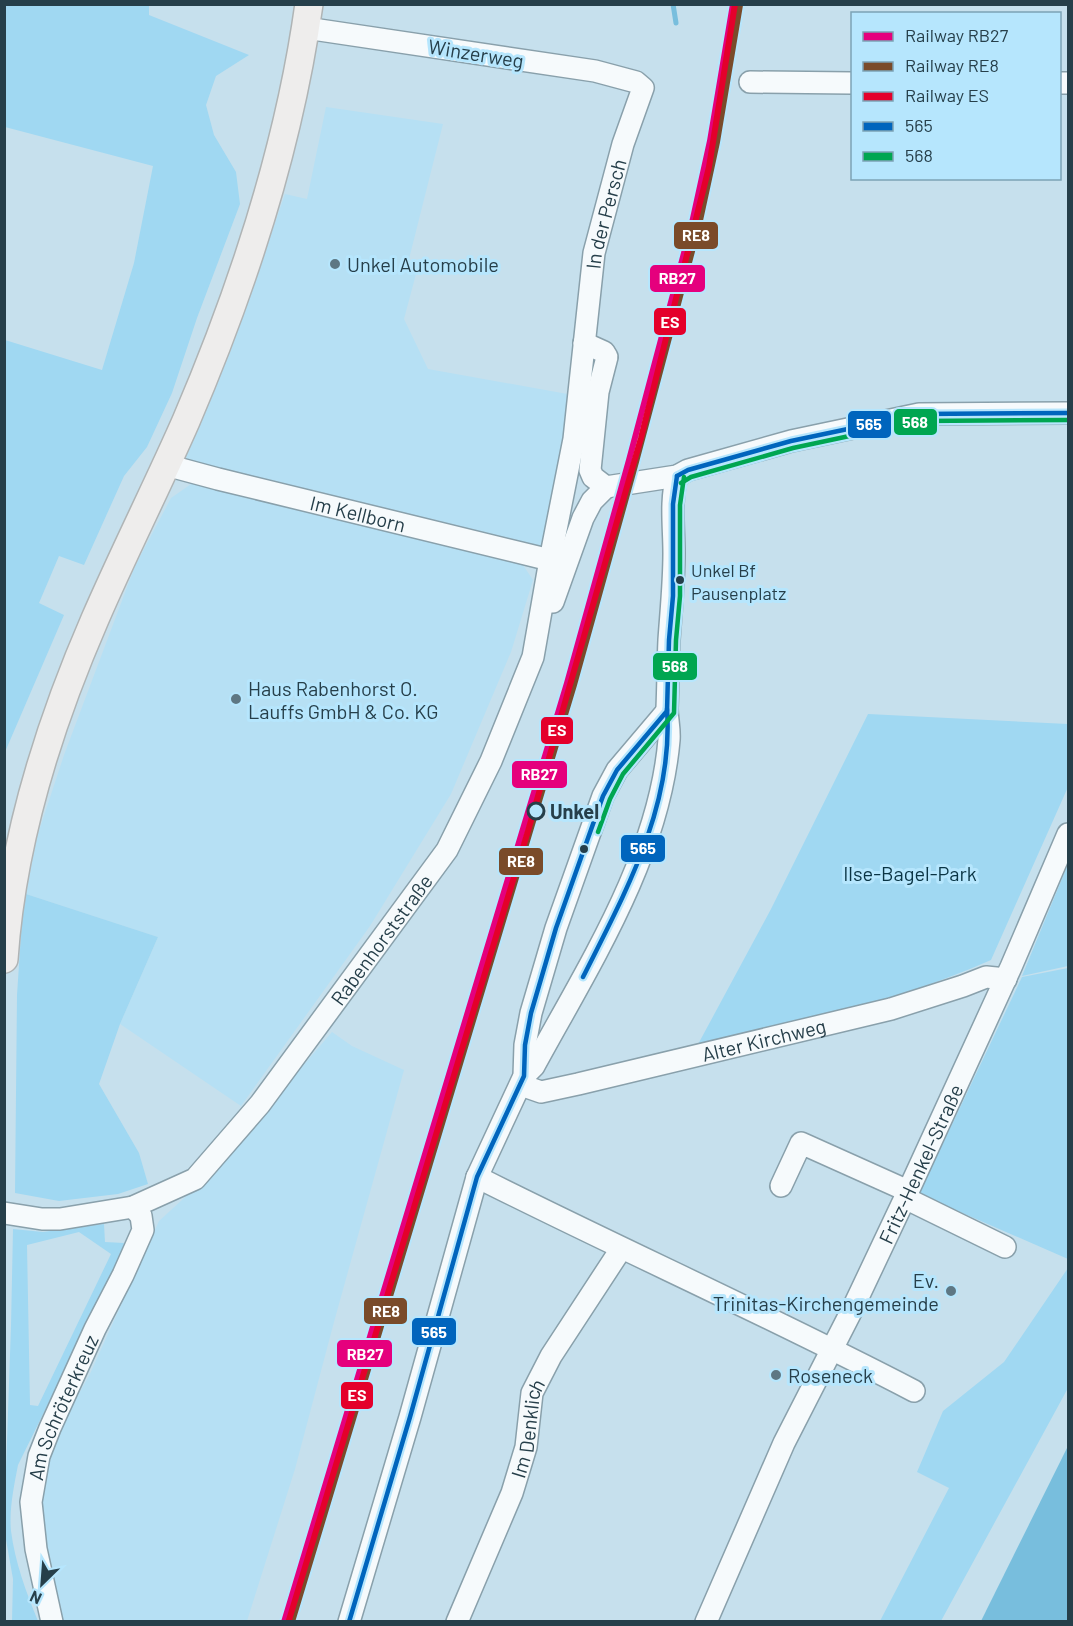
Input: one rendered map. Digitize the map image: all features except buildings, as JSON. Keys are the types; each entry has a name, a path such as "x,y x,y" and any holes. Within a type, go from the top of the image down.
{"main road":[{"path":"4,960 12,891 21,841 38,773 95,619 166,465 210,362 254,242 272,183 293,95 308,16"}],"street":[{"name":"Winzerweg","path":"308,16 595,71 636,82 643,88"},
{"path":"750,82 851,83"},
{"name":"In der Persch","path":"550,560 574,439 594,253 623,144 643,88"},
{"path":"584,343 604,352 607,357 598,392 590,470 593,477 606,487"},
{"path":"541,607 553,603 583,518 592,501 606,487 677,476 688,470 791,441 919,414 1068,413"},
{"name":"Im Kellborn","path":"166,465 550,560"},
{"path":"349,1622 410,1417 477,1177 523,1080 534,1066 603,939 630,882 651,827 669,737 667,711 673,596 673,504 677,476"},
{"name":"Rabenhorststraße","path":"4,1213 42,1219 60,1219 133,1207 195,1179 260,1104 447,850 491,761 533,657 550,560"},
{"path":"523,1080 525,1046 545,960 603,796 617,770 667,711"},
{"name":"Fritz-Henkel-Straße","path":"706,1622 784,1443 852,1310 1006,979 1068,834"},
{"name":"Alter Kirchweg","path":"523,1080 541,1092 891,1009 963,986 986,976 1006,979"},
{"path":"781,1186 801,1143 907,1194 1005,1247"},
{"path":"477,1177 621,1249 831,1348 914,1391"},
{"name":"Am Schröterkreuz","path":"52,1622 36,1550 31,1502 37,1467 50,1428 143,1230 141,1216 133,1207"},
{"name":"Im Denklich","path":"457,1622 512,1493 526,1447 531,1393 551,1356 621,1249"}],"shaded area":[{"path":"326,107 443,124 406,271 416,274 404,319 428,369 573,395 571,428 541,548 183,461 231,350 285,194 307,199"},
{"path":"194,482 521,562 533,580 511,652 451,794 370,926 241,1106 120,1024 158,937 26,894 37,837 64,755 135,566 171,498"},
{"path":"332,1032 352,1046 404,1070 295,1469 247,1621 58,1621 43,1554 42,1488 58,1430 89,1376 159,1221 194,1189"},
{"path":"1068,1446 1068,1621 981,1621"}],"green space":[{"path":"5,4 149,5 149,15 249,55 216,76 206,105 214,135 236,172 240,204 197,318 172,393 147,447 124,476 84,565 59,556 39,603 64,615 5,752 5,340 102,370 134,263 153,166 5,127"},
{"name":"Ilse-Bagel-Park","path":"868,714 1068,724 1068,787 991,960 882,1000 808,1021 696,1048 771,909"},
{"path":"1068,864 1068,966 1022,976"},
{"path":"26,894 158,937 120,1024 99,1084 139,1153 148,1184 118,1194 59,1201 15,1193 17,995 23,904"},
{"path":"1068,968 1068,1259 919,1194 1022,977"},
{"path":"104,1224 105,1242 124,1243 121,1256 18,1465 11,1506 11,1531 15,1554 38,1621 12,1621 13,1579 5,1534 5,1498 13,1229 43,1232","holes":["79,1232 111,1254 38,1406 30,1405 27,1245"]},
{"path":"1068,1268 1068,1388 941,1621 880,1621 949,1488 917,1472 943,1411 1004,1362"}],"waterway":[{"path":"673,4 676,23"}],"rail line":[{"name":"RB27","path":"284,1622 567,683 629,460 692,223 710,141 733,4"},
{"name":"ES","path":"289,1620 528,831 641,438 709,167 735,4"},
{"name":"RE8","path":"292,1622 574,685 636,462 699,225 717,142 740,5"}],"transit line":[{"name":"565","path":"677,476 688,470 791,441 919,414 1068,413"},
{"name":"568","path":"681,483 691,477 793,448 920,421 1068,420"},
{"name":"565","path":"349,1622 410,1417 477,1177 524,1076 525,1045 531,1013 556,928 603,796 617,770 667,711 673,596 673,504 677,476"},
{"name":"568","path":"598,832 610,799 623,774 674,713 680,596 680,505 684,477"},
{"name":"565","path":"583,977 630,881 655,814 663,780 667,745 667,709"}],"place":[{"name":"Unkel Automobile","path":"335,264"},
{"name":"Unkel Bf Pausenplatz","path":"680,580"},
{"name":"Haus Rabenhorst O. Lauffs GmbH & Co. KG","path":"236,699"},
{"name":"Unkel","path":"536,811"},
{"name":"Ev. Trinitas-Kirchengemeinde","path":"951,1291"},
{"name":"Roseneck","path":"776,1375"}]}
